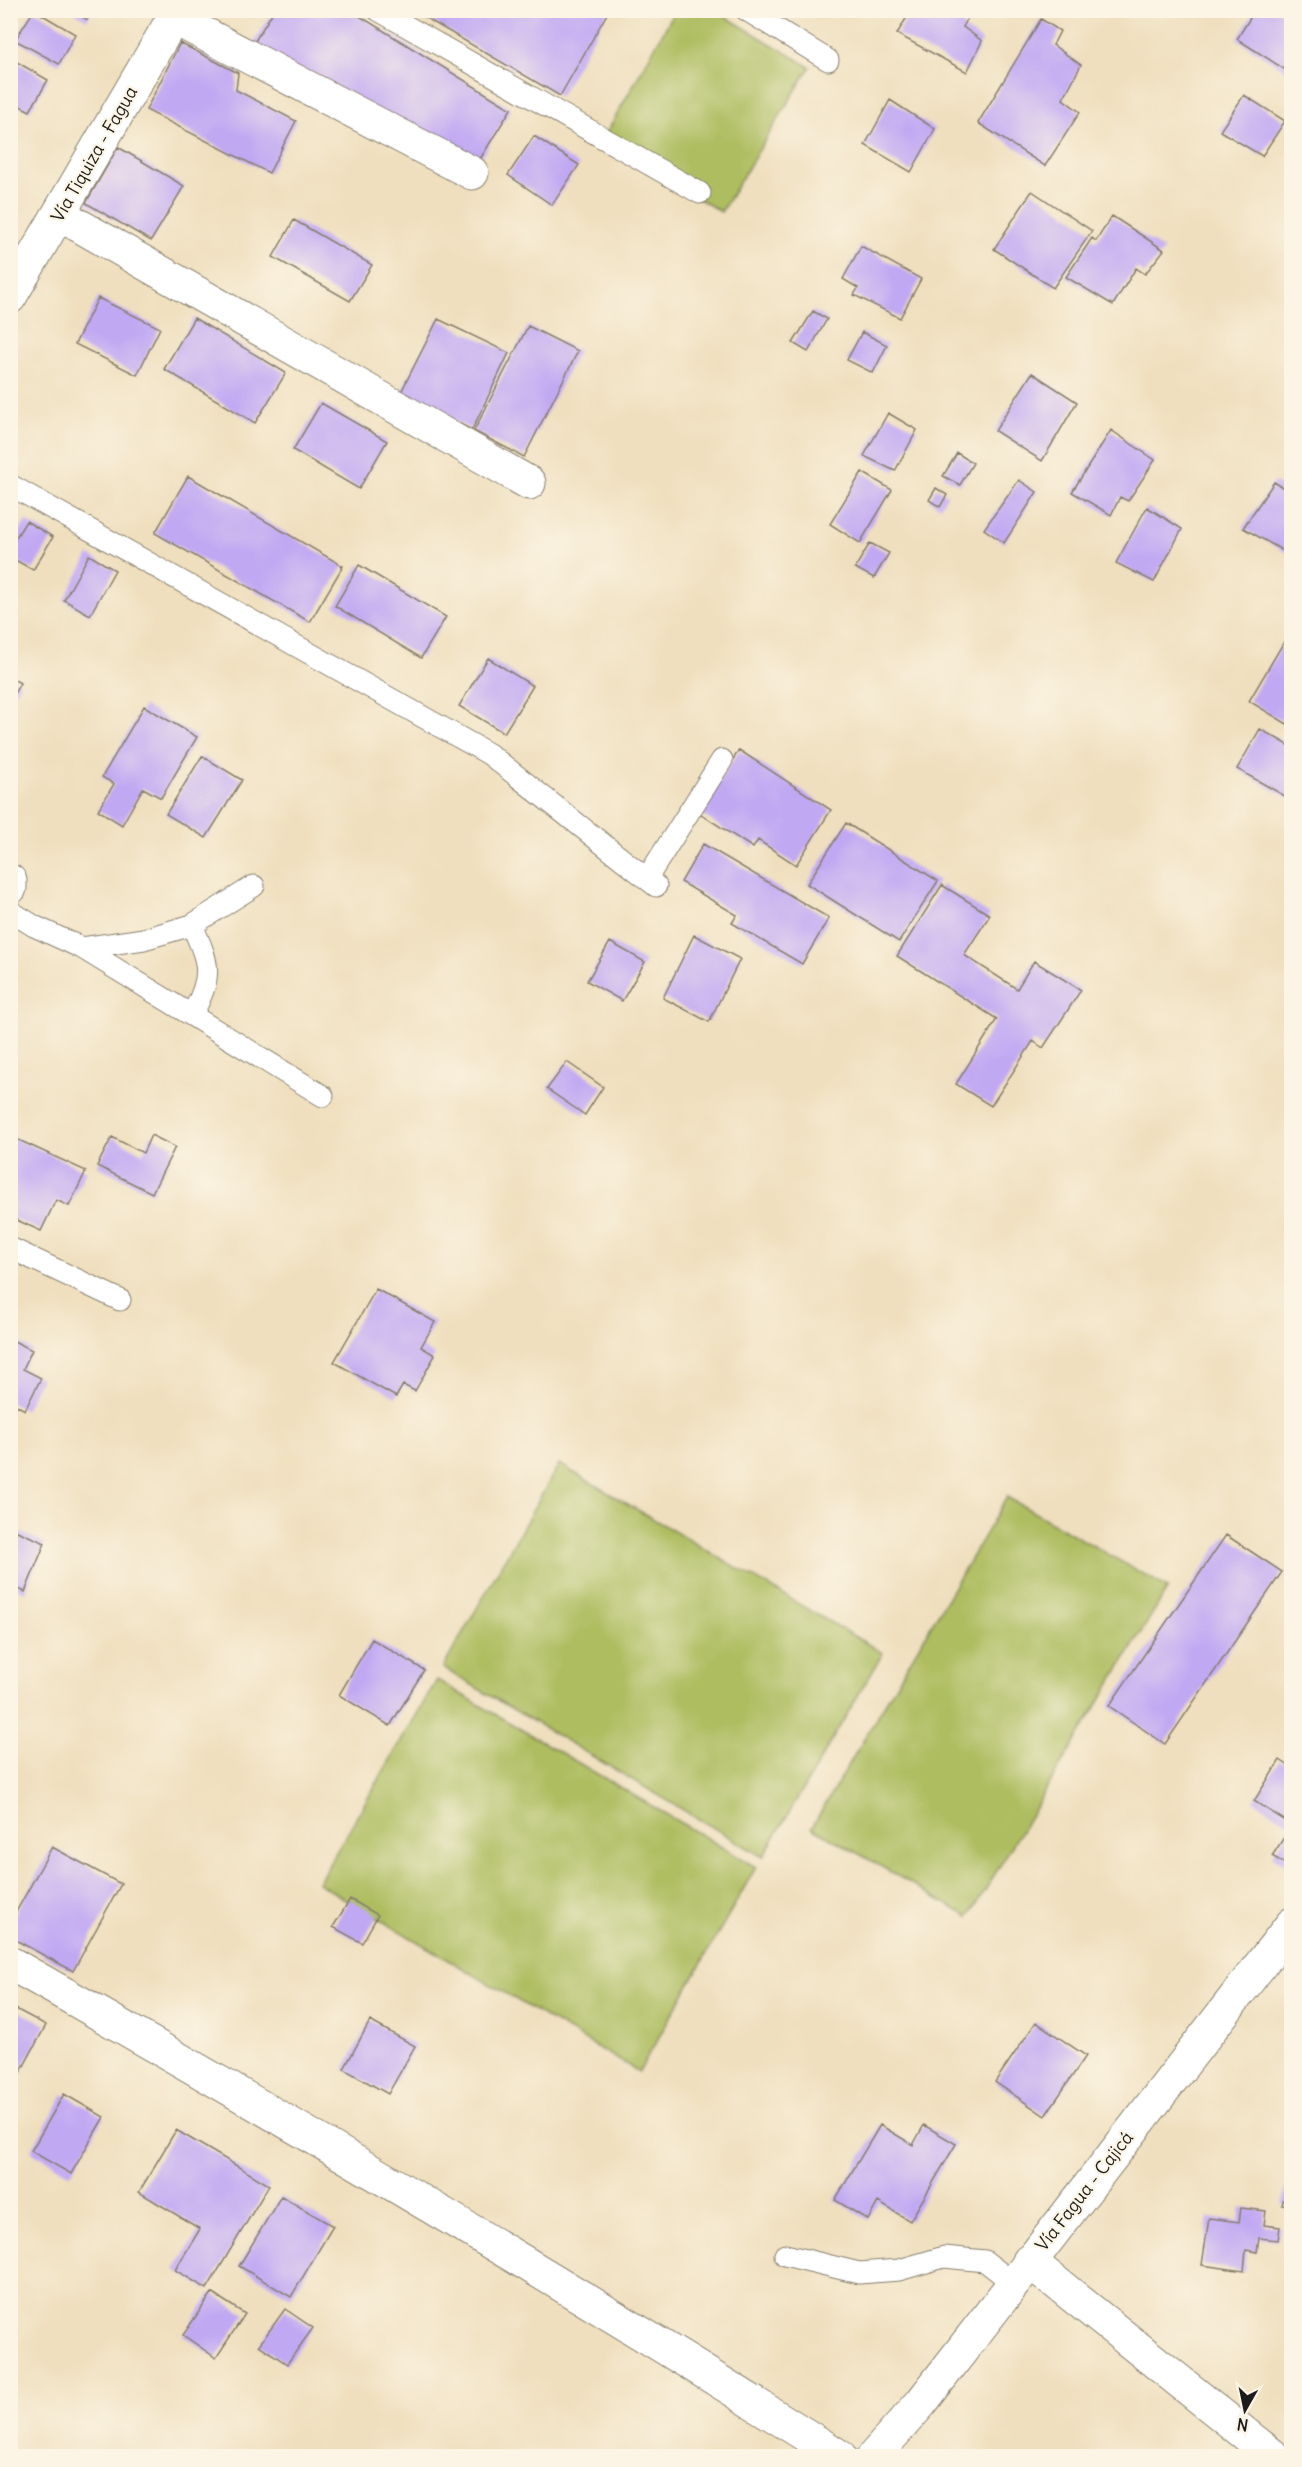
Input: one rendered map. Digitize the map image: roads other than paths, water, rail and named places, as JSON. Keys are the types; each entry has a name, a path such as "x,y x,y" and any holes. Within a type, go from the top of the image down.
{"street":[{"path":"176,14 472,173"},
{"name":"Vía Tiquiza - Fagua","path":"10,297 176,14"},
{"path":"59,214 529,483"},
{"path":"10,881 10,888"},
{"name":"Vía Fagua - Cajicá","path":"874,2457 921,2403 1292,1923"},
{"path":"10,1963 174,2055 692,2364 838,2457"},
{"path":"1021,2272 1273,2457"}],"lane":[{"path":"378,10 700,193"},
{"path":"746,10 828,60"},
{"path":"10,485 489,754 651,882 722,760"},
{"path":"82,948 144,939 192,925 254,886"},
{"path":"10,911 34,926 82,948 323,1096"},
{"path":"192,925 207,960 206,987 192,1015"},
{"path":"10,1248 120,1300"},
{"path":"786,2255 859,2273 899,2270 944,2257 985,2261 1021,2272"}]}
